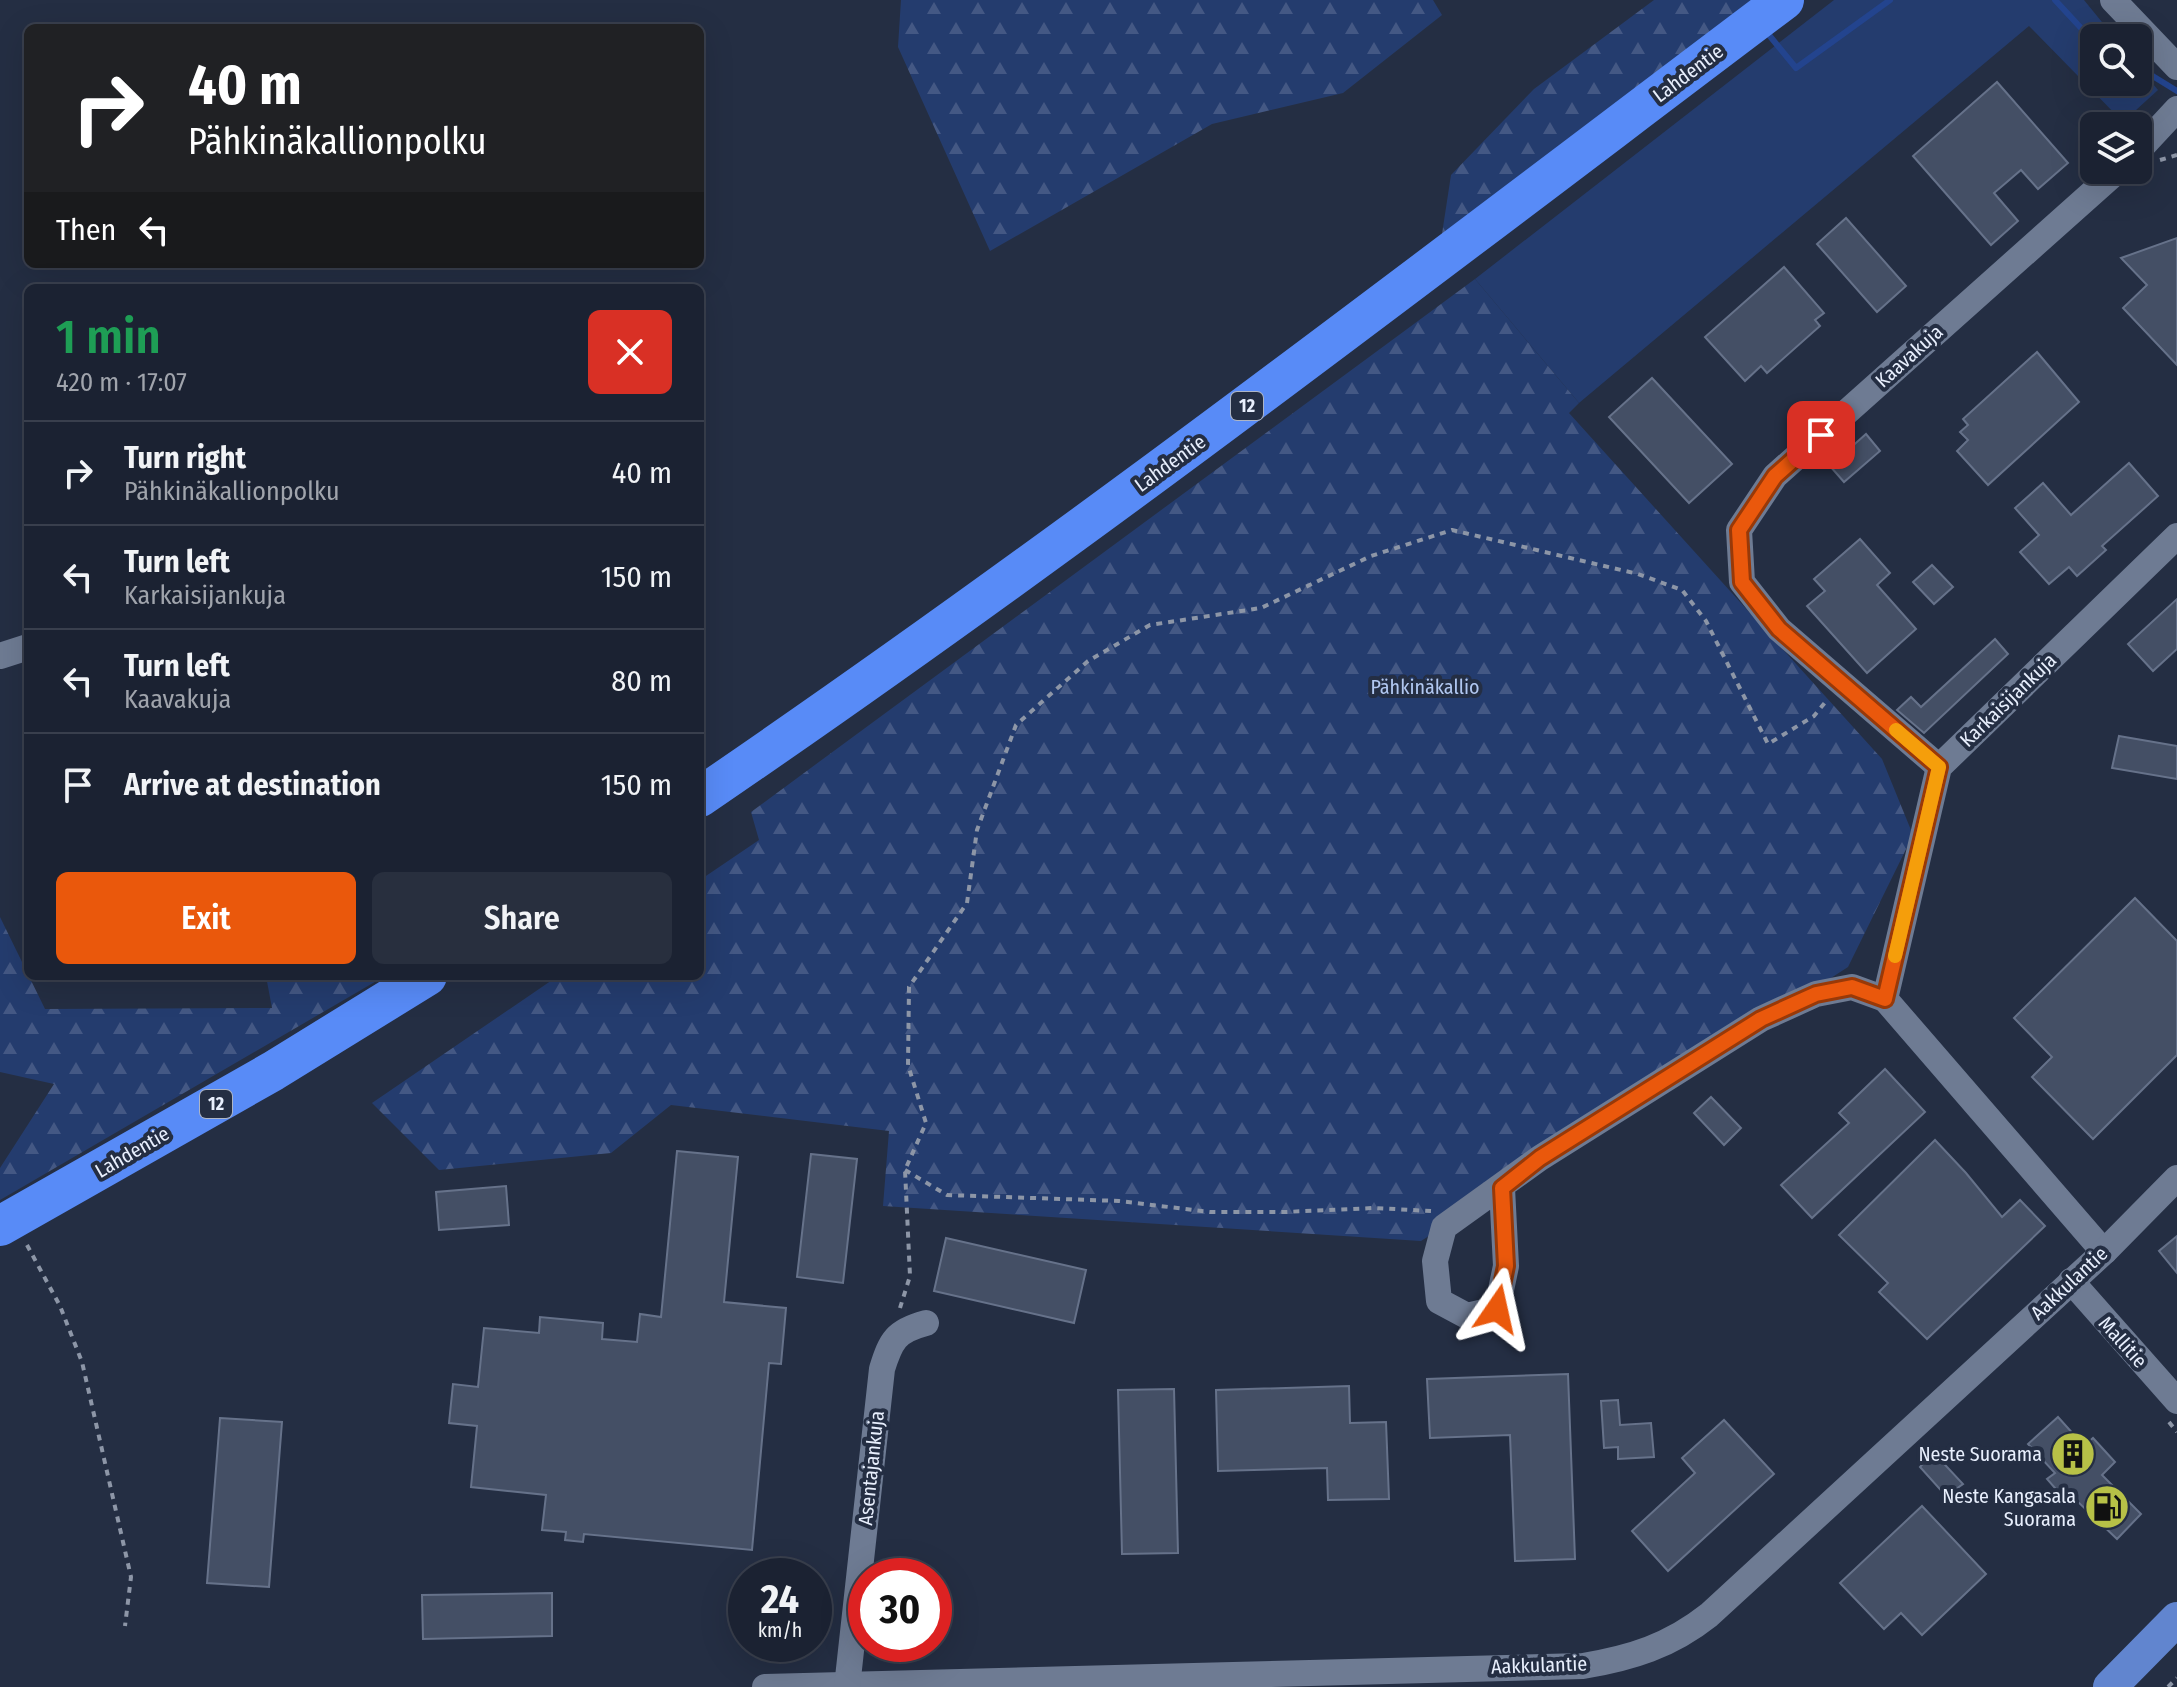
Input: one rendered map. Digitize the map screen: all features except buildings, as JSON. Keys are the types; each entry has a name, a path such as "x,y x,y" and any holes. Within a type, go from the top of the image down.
{"highway":[{"name":"Lahdentie","path":"704,794 1180,457 1784,0"},
{"name":"Lahdentie","path":"14,1236 421,980"}],"main road":[{"path":"2110,1687 2177,1619"}],"street":[{"path":"2113,0 2177,67"},
{"path":"2152,136 2177,109"},
{"name":"Kaavakuja","path":"1939,767 1779,629 1742,582 1739,530 1775,476 2102,184"},
{"name":"Karkaisijankuja","path":"1939,767 2177,536"},
{"path":"0,656 24,648"},
{"path":"1885,999 1939,767"},
{"path":"1502,1188 1506,1266 1497,1309 1467,1316 1439,1301 1435,1261 1444,1227 1540,1158 1761,1019 1816,994 1852,987 1885,999 2104,1252"},
{"name":"Aakkulantie","path":"765,1687 1150,1681 1583,1666 1666,1644 1709,1615 2104,1252 2177,1178"},
{"name":"Mallitie","path":"2071,1281 2177,1401"},
{"path":"889,1344 905,1329 926,1323"},
{"name":"Asentajankuja","path":"847,1685 882,1369 889,1344"}],"path":[{"path":"889,1344 910,1276 905,1170 926,1123 908,1065 909,987 967,903 977,830 1016,725 1088,661 1150,625 1261,608 1371,556 1452,530 1638,574 1682,590 1706,621 1768,744 1814,716 1842,683"},
{"path":"905,1170 947,1195 1119,1201 1210,1212 1374,1208 1461,1216"},
{"path":"14,1236 60,1306 82,1362 131,1577 125,1626"},
{"path":"2168,1687 2177,1678"}],"green space":[{"path":"901,0 1433,0 1442,15 1343,93 1212,124 990,251 898,47"},
{"path":"1654,0 1758,0 1440,247 1451,175 1534,89"},
{"path":"1834,0 2084,0 2104,24 2080,24 2080,78 2029,26 1579,403 1475,279"},
{"path":"2098,96 2151,96 2134,112 2113,112"},
{"name":"Pähkinäkallio","path":"1475,279 1579,403 1569,413 1882,759 1913,835 1848,967 1421,1241 883,1206 889,1131 671,1105 611,1153 439,1170 372,1103 552,980 704,980 704,877 759,840 751,812"},
{"path":"0,917 24,966 24,980 31,980 45,1009 272,1008 267,980 378,980 0,1200 0,1168 54,1084 0,1072"}],"waterway":[{"path":"1769,35 1796,68 1890,0"},
{"path":"2055,0 2080,27"},
{"path":"2152,76 2177,91"}],"slow traffic":[{"path":"1895,956 1939,767 1896,730"}],"place":[{"name":"Neste Suorama","path":"2073,1454"},
{"name":"Neste Kangasala Suorama","path":"2107,1507"}],"route":[{"path":"1497,1309 1506,1266 1502,1188 1540,1158 1761,1019 1816,994 1852,987 1885,999 1939,767 1779,629 1742,582 1739,530 1775,476 1821,435"}]}
